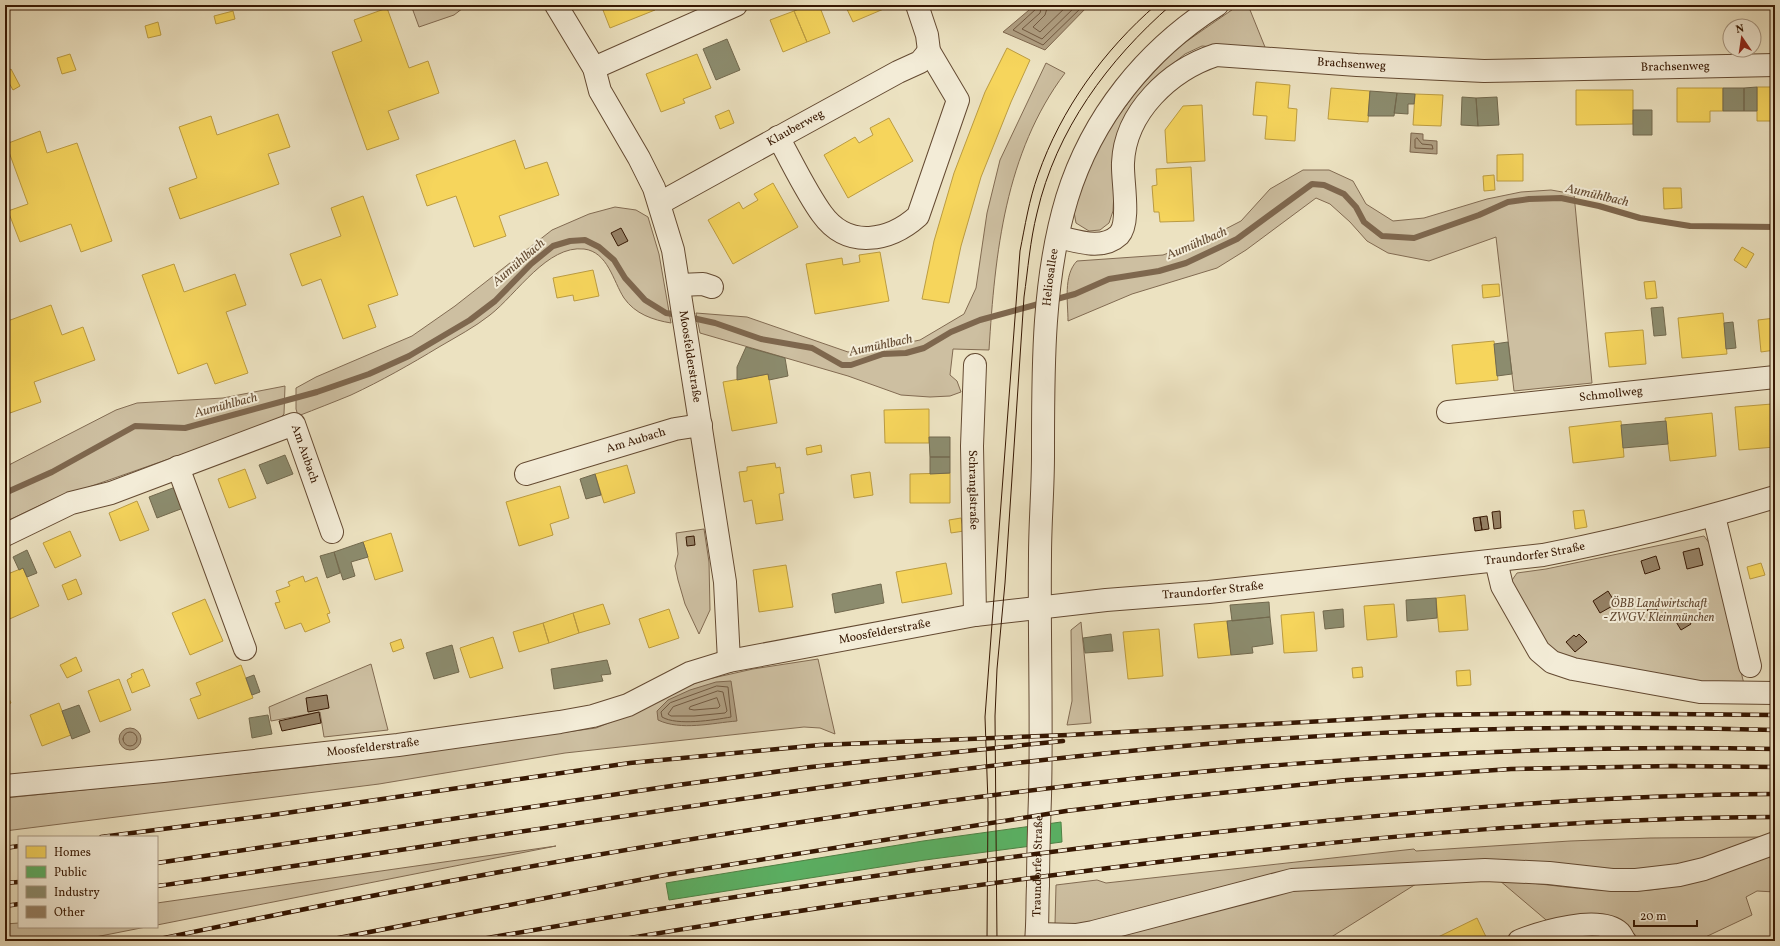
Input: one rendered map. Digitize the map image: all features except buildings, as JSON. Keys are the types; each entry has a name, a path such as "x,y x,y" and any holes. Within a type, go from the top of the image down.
{"street":[{"name":"Moosfelderstraße","path":"556,5 594,68 600,91 639,158 660,203 673,250 725,582 729,661"},
{"path":"594,68 736,5"},
{"path":"778,137 823,215 835,226 849,234 864,239 882,237 906,227 918,216 926,198 958,100 929,51 927,35 917,5"},
{"name":"Heliosallee","path":"1041,607 1040,557 1043,458 1042,407 1047,315 1058,237 1067,198 1085,152 1108,110 1132,78 1173,36 1217,5"},
{"name":"Klauberweg","path":"660,203 778,137 898,72 920,62 929,51"},
{"name":"Brachsenweg","path":"1058,237 1095,244 1109,242 1120,234 1124,221 1125,205 1123,163 1126,144 1136,118 1155,93 1177,74 1198,61 1216,55 1357,65 1484,71 1775,64"},
{"path":"679,285 703,284 712,287"},
{"name":"Schranglstraße","path":"975,365 972,446 975,615"},
{"name":"Schmollweg","path":"1448,412 1775,377"},
{"name":"Am Aubach","path":"5,535 71,503 111,493 294,424 332,532"},
{"name":"Am Aubach","path":"526,474 675,429 701,425"},
{"path":"178,467 244,649"},
{"name":"Traundorfer Straße","path":"1036,938 1042,714 1041,607 1209,592 1543,555 1593,546 1714,516 1775,497"},
{"path":"1714,516 1750,666"},
{"path":"1496,561 1502,586 1539,651 1552,662 1573,669 1700,692 1775,693"},
{"name":"Moosfelderstraße","path":"5,786 163,771 398,745 560,722 593,716 628,705 690,673 729,661 975,615 1041,607"},
{"path":"1036,938 1076,935 1093,932 1270,884 1298,879 1485,870 1549,873 1612,880 1643,879 1679,875 1704,869 1775,843"},
{"path":"1519,941 1564,927 1587,925 1606,926 1620,932 1625,941"}],"green space":[{"path":"411,5 467,5 454,15 419,27"},
{"path":"1239,5 1248,5 1267,52 1202,46 1185,54 1155,78 1132,109 1114,192 1113,211 1109,223 1100,230 1089,231 1076,223 1074,212 1078,195 1099,143 1135,93 1174,50"},
{"path":"1046,63 1065,73 1045,104 1029,136 1016,170 1000,241 995,277 989,350 953,349 950,375 957,381 961,392 950,396 930,397 901,395 848,376 700,333 696,313 747,317 848,352 882,348 920,340 964,314 976,288 987,213 1000,160"},
{"path":"1303,170 1329,170 1353,181 1366,204 1393,221 1424,218 1487,199 1521,192 1551,190 1574,194 1592,383 1514,391 1496,237 1429,261 1388,253 1367,241 1350,222 1330,204 1316,198 1246,250 1217,268 1132,294 1068,321 1068,281 1077,261 1163,255 1208,238 1241,221 1270,189"},
{"path":"615,207 636,210 648,217 659,254 671,323 651,318 628,304 609,268 599,256 592,251 584,249 570,250 545,263 490,315 465,332 373,384 351,395 298,416 296,409 296,388 316,377 412,336 455,306 552,230 589,214"},
{"path":"285,386 284,414 277,421 49,501 5,522 5,467 116,410 137,403 223,398"},
{"path":"704,529 709,562 710,610 699,634 685,604 678,580 675,566 678,554 676,533"},
{"name":"ÖBB Landwirtschaft - ZWGV. Kleinmünchen","path":"1704,536 1710,544 1744,684 1712,684 1556,658 1510,583 1517,573 1546,569"},
{"path":"1081,622 1091,723 1067,725 1072,701 1071,630"},
{"path":"818,659 835,734 820,728 804,727 565,753 379,784 5,831 5,798 306,767 596,728 636,712 666,694 704,680 753,669"},
{"path":"371,664 388,730 324,737 320,712 271,721 269,707"},
{"path":"1764,837 1707,860 1666,870 1317,870 1076,927 1055,924 1056,885 1097,880 1106,883 1414,849 1416,851 1570,841 1650,838"},
{"path":"556,846 158,925 158,903"},
{"path":"1775,853 1775,892 1757,891 1746,897 1752,915 1697,941 1588,941 1581,932 1552,925 1499,880 1594,890 1645,890 1664,888 1702,879"},
{"path":"1424,879 1325,941 1114,941 1110,932 1267,891"},
{"path":"18,923 18,928 141,928 75,941 5,941 5,924"}],"water":[{"path":"1035,5 1089,5 1045,50 1003,32"},
{"path":"1411,133 1423,134 1423,140 1437,141 1437,154 1410,152"},
{"path":"731,681 737,721 687,726 658,720 657,711 668,700 690,690 716,682"},
{"path":"130,728 138,731 141,739 138,747 130,750 122,747 119,739 122,731"}],"waterway":[{"name":"Aumühlbach","path":"688,317 715,323 761,339 812,348 842,365 851,365 883,354 906,353 924,348 951,332 980,320 1075,294 1109,279 1159,271 1186,263 1237,239 1312,184 1324,185 1344,194 1356,207 1364,222 1382,236 1414,238 1479,215 1508,202 1529,199 1561,198 1599,206 1640,218 1690,226 1775,227"},
{"name":"Aumühlbach","path":"5,493 52,472 135,426 185,428 317,392 369,374 409,356 470,320 495,301 531,264 553,246 570,241 585,240 599,247 614,260 625,278 645,300 666,313 679,315"}],"tram line":[{"path":"987,941 988,803 985,717 1020,251 1035,184 1059,127 1086,82 1102,61 1119,41 1156,5"},
{"path":"997,941 995,716 997,669 1005,583 1024,297 1029,255 1037,213 1046,182 1057,153 1071,125 1106,73 1126,49 1171,5"}],"railway":[{"path":"109,836 279,814 630,763 820,745 1068,735 1432,715 1563,713 1775,715"},
{"path":"158,886 699,805 971,768 1107,753 1244,741 1443,730 1576,728 1775,730"},
{"path":"158,863 678,785 811,767 1063,741"},
{"path":"150,941 316,907 565,860 815,820 1054,788 1294,764 1414,756 1534,750 1654,748 1775,749"},
{"path":"323,941 665,875 1066,811 1172,798 1347,780 1511,769 1672,766 1775,767"},
{"path":"471,941 764,892 960,864 1156,839 1320,821 1580,800 1775,794"},
{"path":"612,941 758,917 979,885 1272,849 1415,835 1559,824 1703,818 1775,817"},
{"path":"5,848 18,846"},
{"path":"5,883 18,882"},
{"path":"5,906 18,904"}]}
